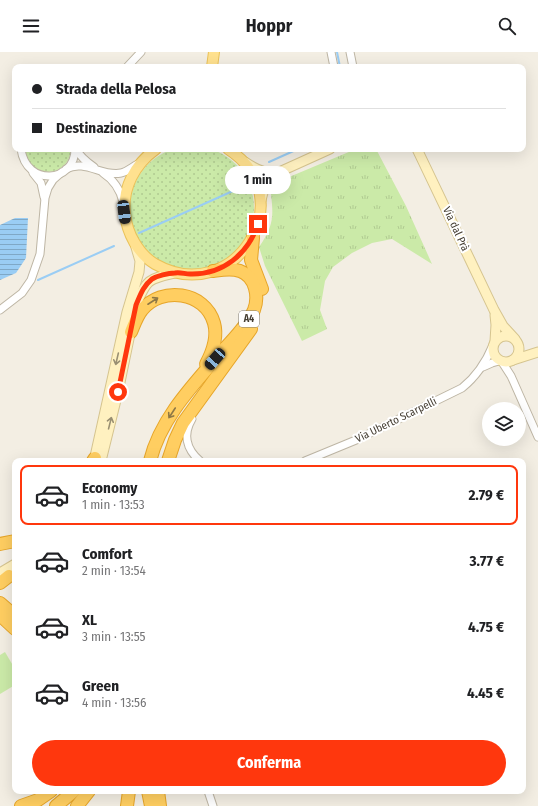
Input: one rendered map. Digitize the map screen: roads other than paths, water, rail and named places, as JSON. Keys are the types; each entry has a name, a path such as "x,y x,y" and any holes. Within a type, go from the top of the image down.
{"highway":[{"name":"A4","path":"169,458 175,440 184,423 250,330 260,310 262,289 251,260 253,238"},
{"name":"A4","path":"196,382 245,325 253,312 256,301 255,289 245,274 233,270 213,271"},
{"path":"131,332 142,310 149,303 165,295 193,298 204,306 214,323 214,345 210,355 196,382 171,415 160,435 151,458"},
{"path":"0,544 12,542"},
{"path":"0,603 12,613"},
{"path":"0,615 12,626"},
{"path":"21,806 38,800 47,794"},
{"path":"56,806 70,794"},
{"path":"77,806 87,794"},
{"path":"127,806 129,794"},
{"path":"149,794 151,806"},
{"path":"158,794 160,806"}],"main road":[{"path":"213,64 215,52"},
{"path":"153,152 141,162 129,181 124,204 128,230 135,244 147,258 153,262 175,273 196,274 213,271 226,266 239,256 253,238 258,224 261,205 257,185 248,168 241,159 232,152"}],"street":[{"path":"130,64 141,52"},
{"path":"331,52 333,64"},
{"path":"350,52 352,64"},
{"path":"0,310 22,293 31,280 40,254 44,198 41,183 25,164 21,152"},
{"path":"44,198 53,180 64,171 73,159 74,152"},
{"path":"77,152 86,161 108,176 116,185 124,204"},
{"path":"261,205 265,185 277,173 323,152"},
{"name":"Via dal Prà","path":"419,152 494,310 516,341"},
{"path":"241,159 258,170 269,173 277,173"},
{"path":"30,170 37,174 54,176 76,165 97,169 108,173 120,173 125,172 141,162"},
{"path":"96,458 128,312 139,272 140,261 135,244"},
{"path":"97,458 118,392 136,305 147,283 153,278 175,273"},
{"name":"Via dal Prà","path":"494,310 496,325 494,343"},
{"path":"507,335 538,352 506,361 495,356 493,353 494,343 502,336 507,335"},
{"path":"506,361 516,358 519,350 516,341"},
{"name":"Via Uberto Scarpelli","path":"312,458 356,440 462,388 472,381 480,370 494,343"},
{"path":"506,361 511,376 538,437"},
{"name":"Via Uberto Scarpelli","path":"480,370 485,366 506,361"},
{"path":"196,458 192,455 188,446 188,426 222,369"},
{"path":"5,577 12,568"},
{"path":"209,794 213,806"}],"water":[{"path":"15,218 28,218 26,258 16,273 0,280 0,225"}],"waterway":[{"path":"337,52 339,64"},
{"path":"269,162 291,152"},
{"path":"139,233 244,186"},
{"path":"38,280 114,246"}]}
